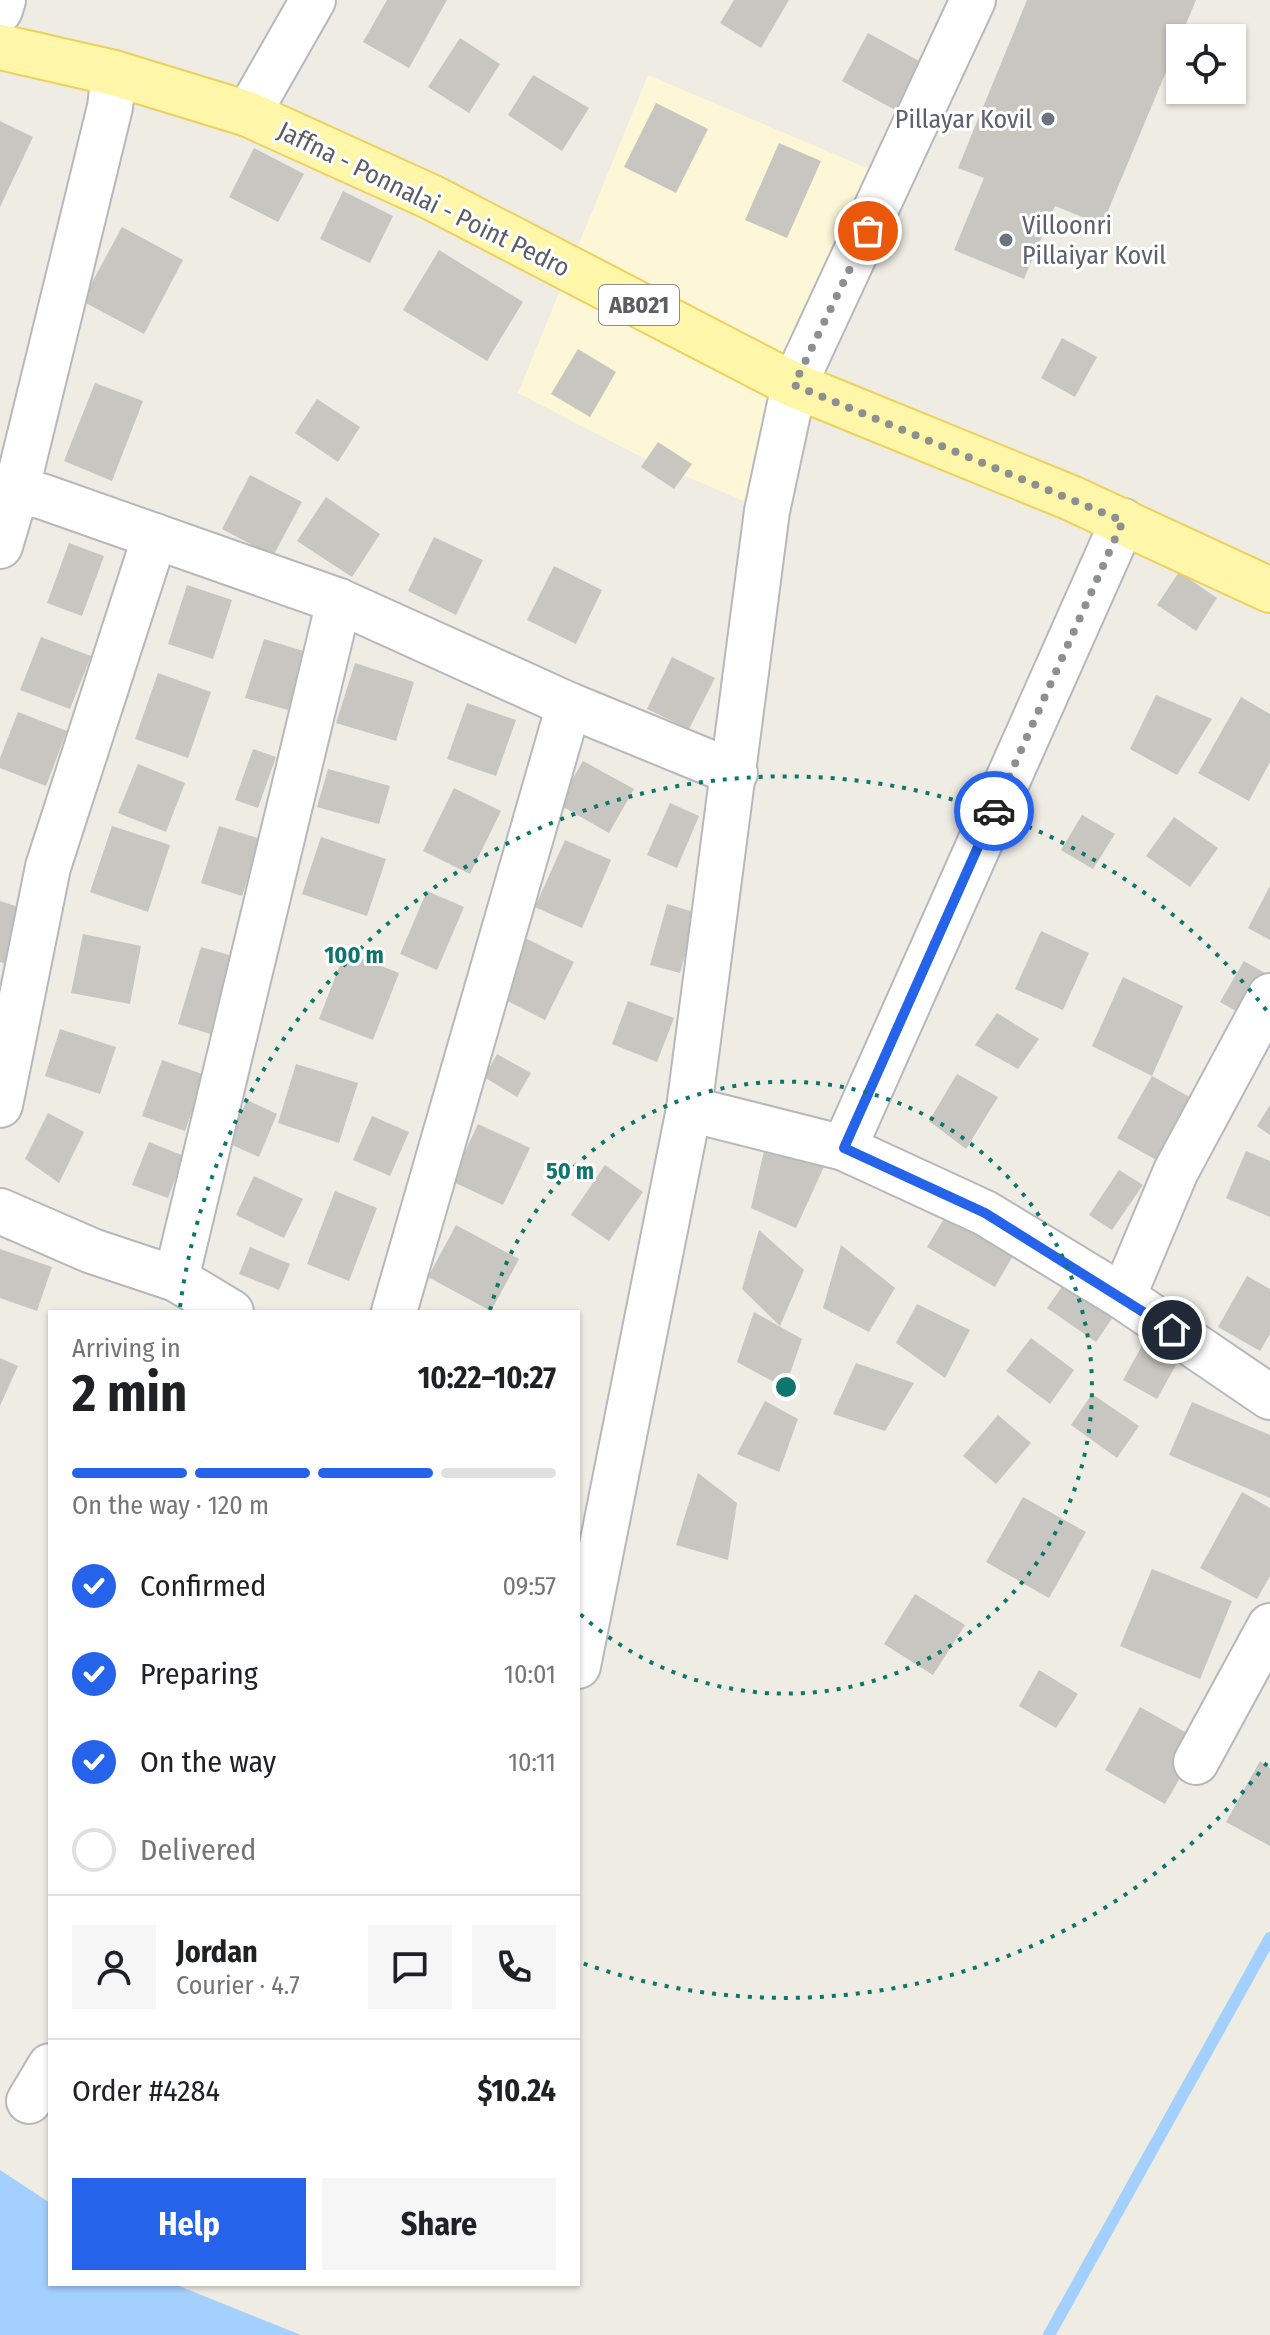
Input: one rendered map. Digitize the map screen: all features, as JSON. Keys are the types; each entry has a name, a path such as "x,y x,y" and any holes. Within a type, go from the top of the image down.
{"main road":[{"name":"Jaffna - Ponnalai - Point Pedro","path":"0,47 114,73 248,114 431,197 794,385 1123,521 1270,590"}],"street":[{"path":"0,10 3,0"},
{"path":"248,114 313,0"},
{"path":"580,1647 593,1504 689,1109 767,511 794,385 973,0"},
{"path":"0,546 110,107 114,73"},
{"path":"16,492 41,496 339,601 569,705 735,773"},
{"path":"844,1148 1123,521"},
{"path":"0,1105 48,867 155,536"},
{"path":"176,1279 339,601"},
{"path":"395,1310 569,705"},
{"path":"1123,1297 1176,1171 1270,996"},
{"path":"689,1109 844,1148 985,1213 1123,1297 1270,1397"},
{"path":"0,1211 92,1251 176,1279 228,1310"},
{"path":"1196,1762 1270,1626"}],"shaded area":[{"path":"648,75 893,179 767,511 641,457 518,393"}],"water":[{"path":"0,2170 48,2202 48,2286 179,2286 301,2335 0,2335"}],"building":[{"path":"387,0 447,0 409,68 363,42"},
{"path":"734,0 789,0 761,48 720,23"},
{"path":"1027,0 1196,0 1186,24 1166,24 1166,72 1102,225 1055,206 1024,279 954,250 984,178 958,168"},
{"path":"868,33 921,62 895,110 842,81"},
{"path":"460,38 500,64 469,113 428,87"},
{"path":"533,75 589,108 562,151 508,115"},
{"path":"656,103 708,129 676,193 624,167"},
{"path":"0,121 33,137 0,207"},
{"path":"779,143 821,161 787,238 745,220"},
{"path":"254,148 304,174 278,222 229,197"},
{"path":"343,191 393,216 370,263 320,239"},
{"path":"122,227 183,260 144,334 82,301"},
{"path":"439,250 523,302 487,361 403,310"},
{"path":"1062,338 1097,357 1075,397 1041,378"},
{"path":"578,349 616,372 590,417 551,394"},
{"path":"95,383 143,401 112,481 64,461"},
{"path":"317,399 360,427 338,462 295,433"},
{"path":"658,442 692,464 674,489 641,467"},
{"path":"250,475 302,502 273,556 222,529"},
{"path":"326,497 380,534 352,577 297,541"},
{"path":"434,537 483,560 456,615 408,591"},
{"path":"69,543 104,556 82,616 47,603"},
{"path":"554,566 602,590 576,644 527,620"},
{"path":"1179,572 1217,598 1196,631 1157,605"},
{"path":"187,585 232,600 213,659 168,644"},
{"path":"41,637 91,656 70,709 20,690"},
{"path":"264,639 307,652 288,710 245,698"},
{"path":"672,657 715,678 689,729 647,709"},
{"path":"355,663 414,682 396,741 336,723"},
{"path":"158,673 211,692 188,758 135,739"},
{"path":"1156,695 1212,719 1177,775 1130,749"},
{"path":"1241,697 1270,714 1270,762 1249,801 1198,773"},
{"path":"467,703 516,720 496,776 447,759"},
{"path":"18,712 67,731 46,786 0,768 0,758"},
{"path":"253,749 276,757 258,808 235,800"},
{"path":"583,761 634,789 609,833 558,804"},
{"path":"138,764 185,783 166,832 118,813"},
{"path":"328,769 390,786 379,824 317,807"},
{"path":"454,788 501,811 470,874 423,851"},
{"path":"670,803 699,816 677,868 647,855"},
{"path":"1082,815 1115,834 1093,869 1061,850"},
{"path":"1174,817 1218,848 1190,887 1146,856"},
{"path":"112,826 170,845 148,912 90,892"},
{"path":"219,826 261,839 242,896 201,883"},
{"path":"321,837 386,859 367,916 302,894"},
{"path":"565,840 611,860 582,928 535,907"},
{"path":"1270,886 1270,940 1248,928"},
{"path":"427,891 464,907 437,970 400,954"},
{"path":"0,901 25,909 6,964 0,962"},
{"path":"667,904 697,913 680,973 650,965"},
{"path":"1041,931 1089,953 1063,1010 1015,989"},
{"path":"83,934 141,946 130,1004 71,993"},
{"path":"523,937 574,962 545,1020 494,994"},
{"path":"201,947 240,958 217,1036 178,1024"},
{"path":"345,952 399,973 373,1040 319,1019"},
{"path":"1244,961 1270,976 1250,1019 1220,1002"},
{"path":"1123,977 1183,1006 1152,1076 1092,1046"},
{"path":"628,1001 674,1018 657,1062 612,1044"},
{"path":"997,1013 1039,1039 1018,1069 975,1045"},
{"path":"60,1029 116,1047 100,1094 45,1076"},
{"path":"497,1054 531,1073 517,1097 484,1077"},
{"path":"162,1060 205,1075 185,1131 142,1116"},
{"path":"296,1064 358,1083 339,1143 278,1123"},
{"path":"957,1074 998,1097 966,1149 929,1121"},
{"path":"1152,1076 1211,1109 1176,1171 1117,1138"},
{"path":"247,1100 277,1114 259,1157 228,1143"},
{"path":"1270,1105 1270,1135 1257,1126"},
{"path":"48,1113 84,1132 59,1183 25,1159"},
{"path":"372,1116 409,1132 390,1176 353,1160"},
{"path":"478,1124 530,1148 503,1205 451,1181"},
{"path":"768,1133 827,1160 796,1228 751,1208"},
{"path":"149,1142 184,1156 168,1198 132,1185"},
{"path":"1246,1151 1270,1161 1270,1217 1226,1198"},
{"path":"605,1165 643,1192 609,1241 571,1215"},
{"path":"1119,1170 1143,1185 1112,1230 1089,1215"},
{"path":"254,1176 303,1199 284,1238 236,1215"},
{"path":"335,1191 377,1208 349,1281 307,1264"},
{"path":"951,1207 1018,1247 995,1287 927,1247"},
{"path":"456,1225 519,1259 492,1310 428,1277"},
{"path":"759,1230 804,1270 780,1326 742,1289"},
{"path":"841,1245 895,1288 869,1332 823,1308"},
{"path":"250,1247 290,1264 279,1290 239,1274"},
{"path":"0,1249 52,1267 37,1311 0,1298"},
{"path":"1247,1276 1270,1289 1270,1334 1260,1351 1218,1327"},
{"path":"1069,1277 1117,1311 1096,1342 1047,1308"},
{"path":"917,1304 970,1330 945,1378 896,1343"},
{"path":"754,1312 802,1339 785,1388 737,1362"},
{"path":"1031,1338 1074,1370 1050,1404 1006,1371"},
{"path":"1143,1344 1177,1363 1157,1399 1123,1380"},
{"path":"0,1358 18,1366 0,1406"},
{"path":"856,1363 914,1383 885,1431 833,1414"},
{"path":"1092,1394 1139,1426 1117,1458 1071,1425"},
{"path":"765,1401 798,1419 779,1472 737,1454"},
{"path":"1192,1402 1270,1435 1270,1498 1169,1455"},
{"path":"998,1415 1031,1443 996,1484 963,1456"},
{"path":"698,1473 737,1503 728,1560 676,1545"},
{"path":"1242,1492 1270,1508 1270,1576 1257,1599 1200,1568"},
{"path":"1023,1497 1086,1532 1049,1598 986,1562"},
{"path":"1152,1569 1232,1601 1200,1679 1120,1646"},
{"path":"915,1594 965,1625 933,1675 884,1644"},
{"path":"1039,1670 1078,1694 1056,1728 1019,1706"},
{"path":"1140,1707 1201,1741 1165,1804 1105,1770"},
{"path":"1260,1761 1270,1768 1270,1846 1226,1822"}],"waterway":[{"path":"1049,2335 1270,1938"}],"way so far":[{"path":"868,231 794,385 1123,521 994,811"}],"place":[{"name":"Pillayar Kovil","path":"1048,119"},
{"name":"Villoonri Pillaiyar Kovil","path":"1006,240"}],"route":[{"path":"994,811 844,1148 985,1213 1172,1330"}]}
